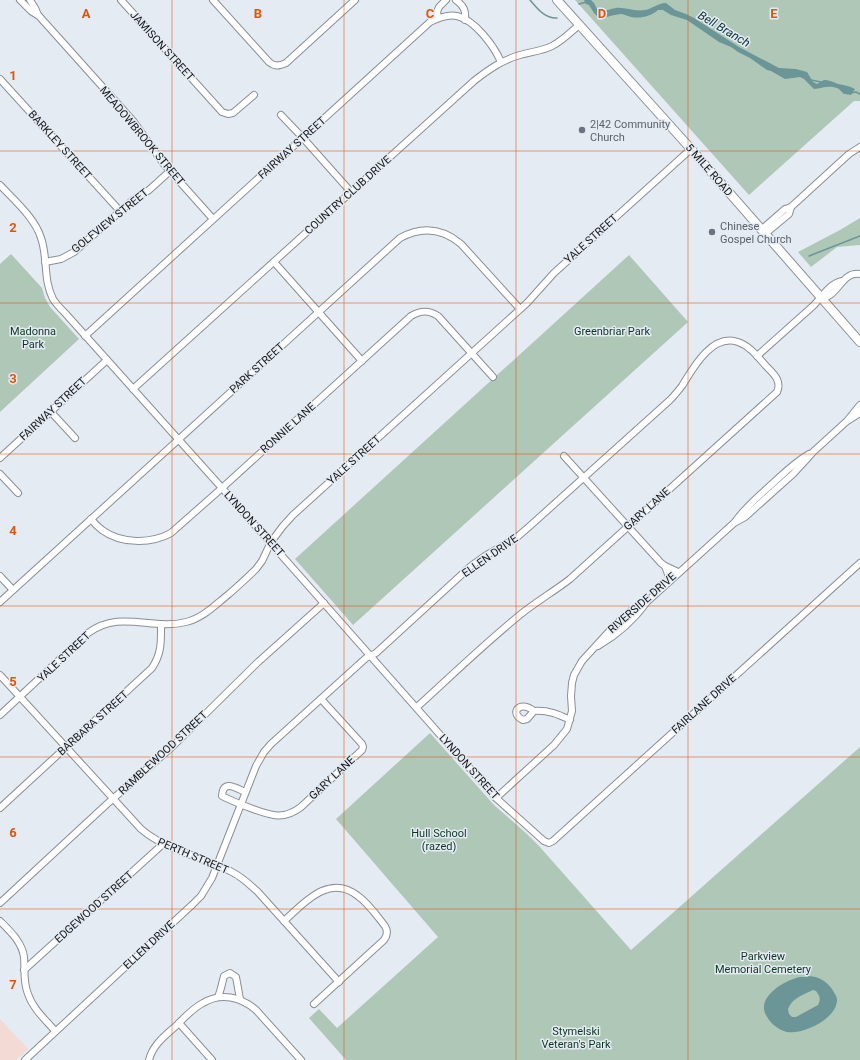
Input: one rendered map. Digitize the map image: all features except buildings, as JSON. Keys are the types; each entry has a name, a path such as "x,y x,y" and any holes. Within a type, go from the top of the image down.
{"main road":[{"name":"5 MILE ROAD","path":"557,0 691,149 860,342"}],"street":[{"name":"MEADOWBROOK STREET","path":"20,0 31,11 39,16"},
{"name":"MEADOWBROOK STREET","path":"30,0 39,16 134,122 155,153 214,219"},
{"name":"JAMISON STREET","path":"121,0 222,112 228,114 235,112 254,95"},
{"path":"213,0 269,62 277,66 286,63 355,0"},
{"path":"438,18 437,12 439,7 446,0"},
{"path":"456,0 466,12 465,20"},
{"name":"FAIRWAY STREET","path":"85,336 430,22 438,18 458,16 472,24 480,31 499,56 501,62"},
{"name":"COUNTRY CLUB DRIVE","path":"133,389 474,81 501,62 519,55 550,47 560,41 579,25"},
{"name":"BARKLEY STREET","path":"0,79 120,211"},
{"path":"281,115 351,192"},
{"path":"763,232 789,214 791,207 849,154 860,147"},
{"name":"YALE STREET","path":"0,715 88,633 98,626 109,622 123,621 173,624 186,622 199,617 208,611 256,569 266,556 271,542 293,515 520,309 554,273 691,149"},
{"name":"GOLFVIEW STREET","path":"45,262 61,259 74,252 133,200 149,190 170,171"},
{"name":"LYNDON STREET","path":"0,184 35,225 42,238 48,281 53,299 271,542 496,798 546,842"},
{"name":"PARK STREET","path":"0,602 400,238 412,232 424,230 438,231 450,236 461,244 520,309"},
{"path":"274,262 362,361"},
{"path":"757,356 821,298 827,298 839,287 842,281 853,274 860,274"},
{"name":"RONNIE LANE","path":"91,519 102,530 124,539 140,541 156,539 175,530 411,316 418,312 430,312 438,316 493,377"},
{"name":"ELLEN DRIVE","path":"24,1060 201,896 208,886 217,866 256,766 264,752 271,744 366,658 376,653 471,566 522,534 670,400 699,361 714,346 730,341 738,342 757,356"},
{"name":"GARY LANE","path":"417,707 516,618 559,587 628,527 777,392 779,385 778,379 757,356"},
{"name":"FAIRWAY STREET","path":"0,458 107,360"},
{"name":"RIVERSIDE DRIVE","path":"496,798 559,740 567,729 572,711 571,696 574,675 582,661 604,636 633,609 649,600 678,572 734,523 745,517 788,479 813,452 847,421 860,405"},
{"path":"50,412 75,438"},
{"name":"RIVERSIDE DRIVE","path":"847,421 860,413"},
{"path":"564,456 660,563 678,572"},
{"path":"0,474 18,493"},
{"name":"FAIRLANE DRIVE","path":"546,842 550,843 553,841 860,563"},
{"path":"665,566 670,580"},
{"path":"0,576 13,590"},
{"name":"RAMBLEWOOD STREET","path":"0,903 177,742 257,663 324,603"},
{"name":"BARBARA STREET","path":"0,808 148,673 157,660 160,652 161,624"},
{"name":"PERTH STREET","path":"0,675 141,829 152,838 163,844 233,872 248,883 257,891 339,982"},
{"name":"GARY LANE","path":"240,805 272,816 281,816 291,813 300,807 362,750 362,744 321,699"},
{"path":"534,711 542,710 550,712 570,720"},
{"path":"240,805 222,796 222,790 224,787 230,786 245,792"},
{"name":"EDGEWOOD STREET","path":"24,970 163,844"},
{"path":"284,921 313,895 327,889 338,888 348,890 358,895 386,926 387,931 384,940 314,1004"},
{"path":"0,921 19,944 24,956 25,985 31,1001 37,1011 55,1031"},
{"path":"218,997 224,976 230,973 236,977 240,999"},
{"path":"149,1060 158,1042 201,1004 218,997 228,997 240,999 252,1006 301,1060"},
{"path":"179,1023 212,1060"}],"shaded area":[{"path":"0,1019 28,1049 16,1060 0,1060"}],"green space":[{"path":"575,0 860,0 860,101 854,101 749,195"},
{"path":"860,218 860,245 837,247 811,267 798,252 840,230"},
{"name":"Madonna Park","path":"11,254 42,288 50,307 79,339 0,412 0,264"},
{"name":"Greenbriar Park","path":"629,255 688,322 353,625 295,559"},
{"name":"Parkview Memorial Cemetery","path":"430,733 494,805 539,846 631,950 860,747 860,1060 346,1060 309,1018 319,1009 337,1028 438,937 336,819"}],"water":[{"path":"584,0 591,0 598,11 616,8 645,10 666,3 675,10 694,18 739,47 779,68 796,69 807,72 813,82 817,84 826,80 855,89 850,95 844,94 838,88 834,87 814,89 800,77 785,79 767,70 731,47 719,42 687,20 671,15 663,10 658,10 652,14 635,18 622,14 599,18"},
{"path":"809,976 820,978 830,986 837,1000 835,1007 825,1019 809,1028 793,1032 780,1030 766,1015 764,1008 768,996 774,990 787,982 800,977","holes":["813,990 816,991 820,998 818,1005 796,1017 792,1017 789,1014 788,1009 795,999"]}],"waterway":[{"name":"Bell Branch","path":"530,0 545,15 557,18"},
{"name":"Bell Branch","path":"579,4 587,2"},
{"name":"Bell Branch","path":"811,80 821,82"},
{"name":"Bell Branch","path":"850,93 856,92 860,94"},
{"path":"809,256 860,236"}],"place":[{"name":"2|42 Community Church","path":"582,130"},
{"name":"Chinese Gospel Church","path":"712,232"}],"park label":[{"name":"Hull School (razed)","path":"439,839"},
{"name":"Stymelski Veteran's Park","path":"576,1037"}]}
